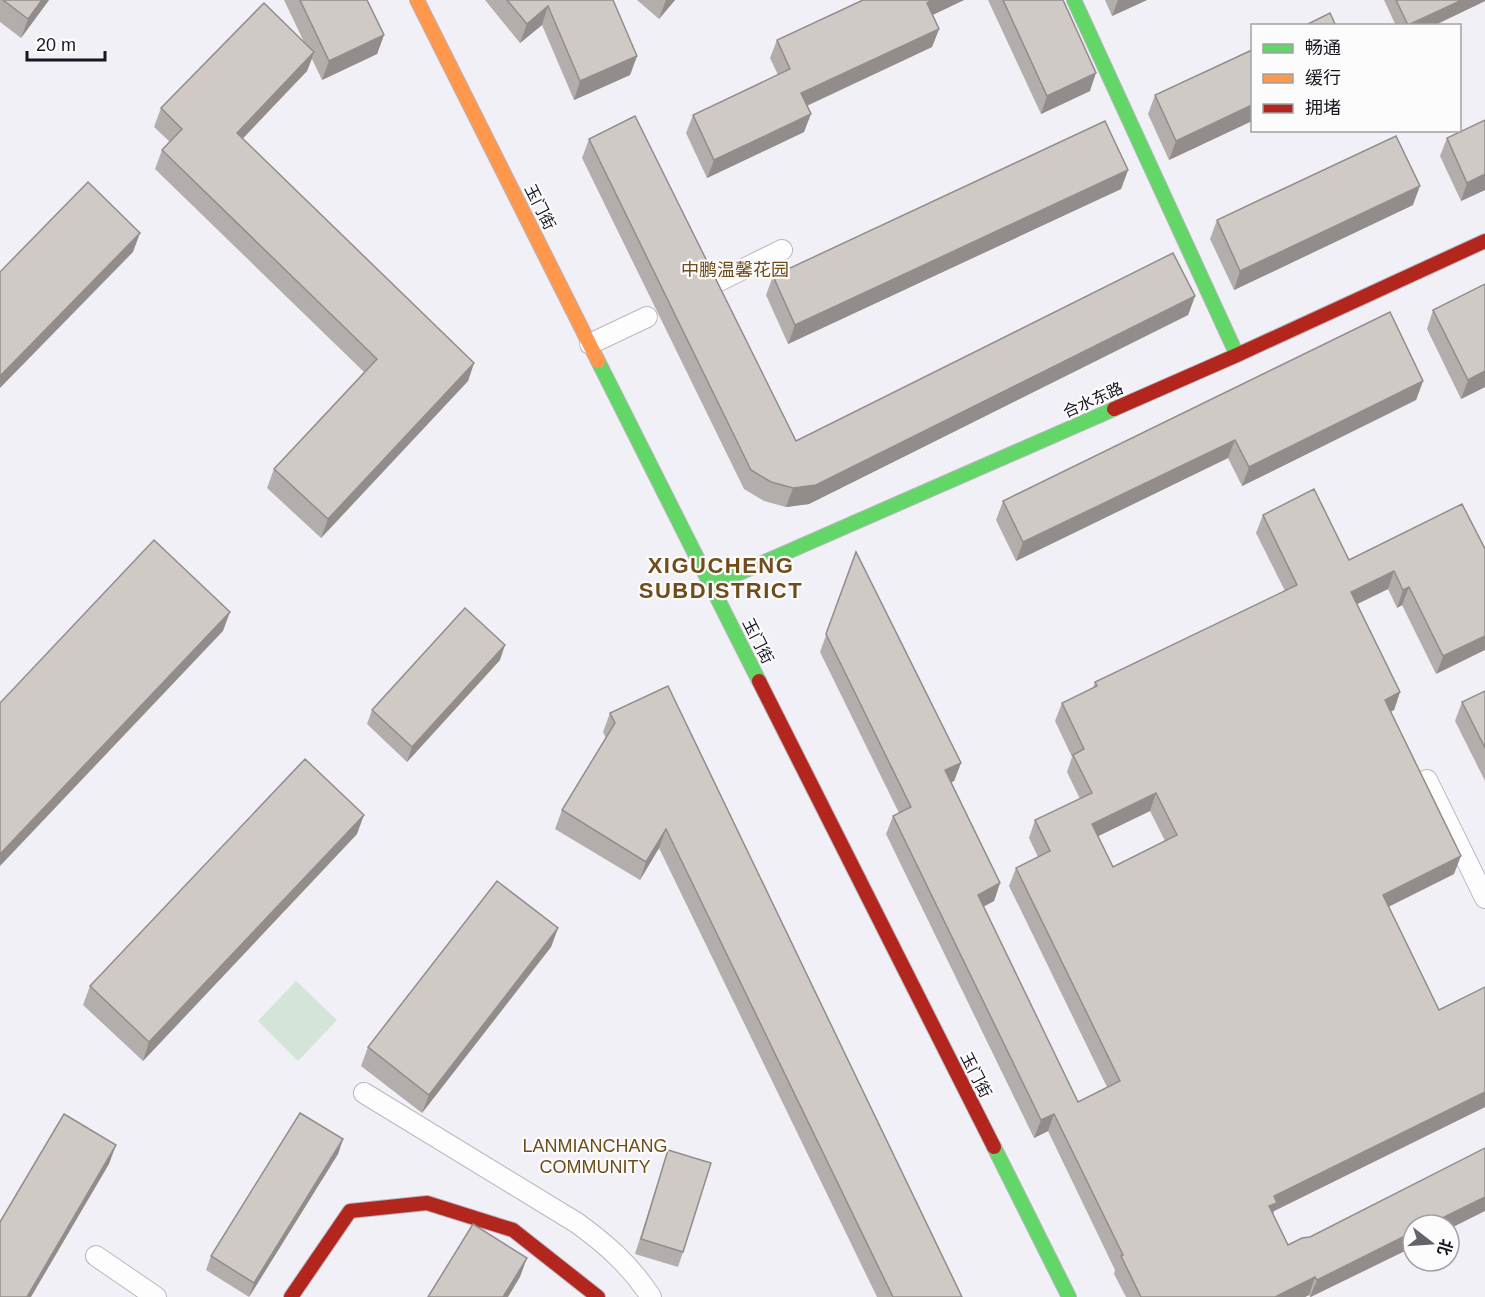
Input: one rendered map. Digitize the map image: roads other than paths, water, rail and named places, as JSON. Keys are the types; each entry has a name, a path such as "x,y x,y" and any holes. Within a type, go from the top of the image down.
{"street":[{"name":"玉门街","path":"417,0 1069,1297"},
{"path":"1074,0 1237,355"},
{"name":"合水东路","path":"712,585 1237,355 1485,240"},
{"path":"719,281 782,250"},
{"path":"590,344 646,316"},
{"path":"1427,780 1485,898"},
{"path":"364,1094 591,1233 618,1255 651,1297"},
{"path":"291,1297 350,1211 427,1203 513,1230 592,1295"},
{"path":"96,1256 156,1297"}],"district":[{"name":"中鹏温馨花园","path":"735,270"},
{"name":"XIGUCHENG SUBDISTRICT","path":"721,578"},
{"name":"LANMIANCHANG COMMUNITY","path":"595,1156"}]}
